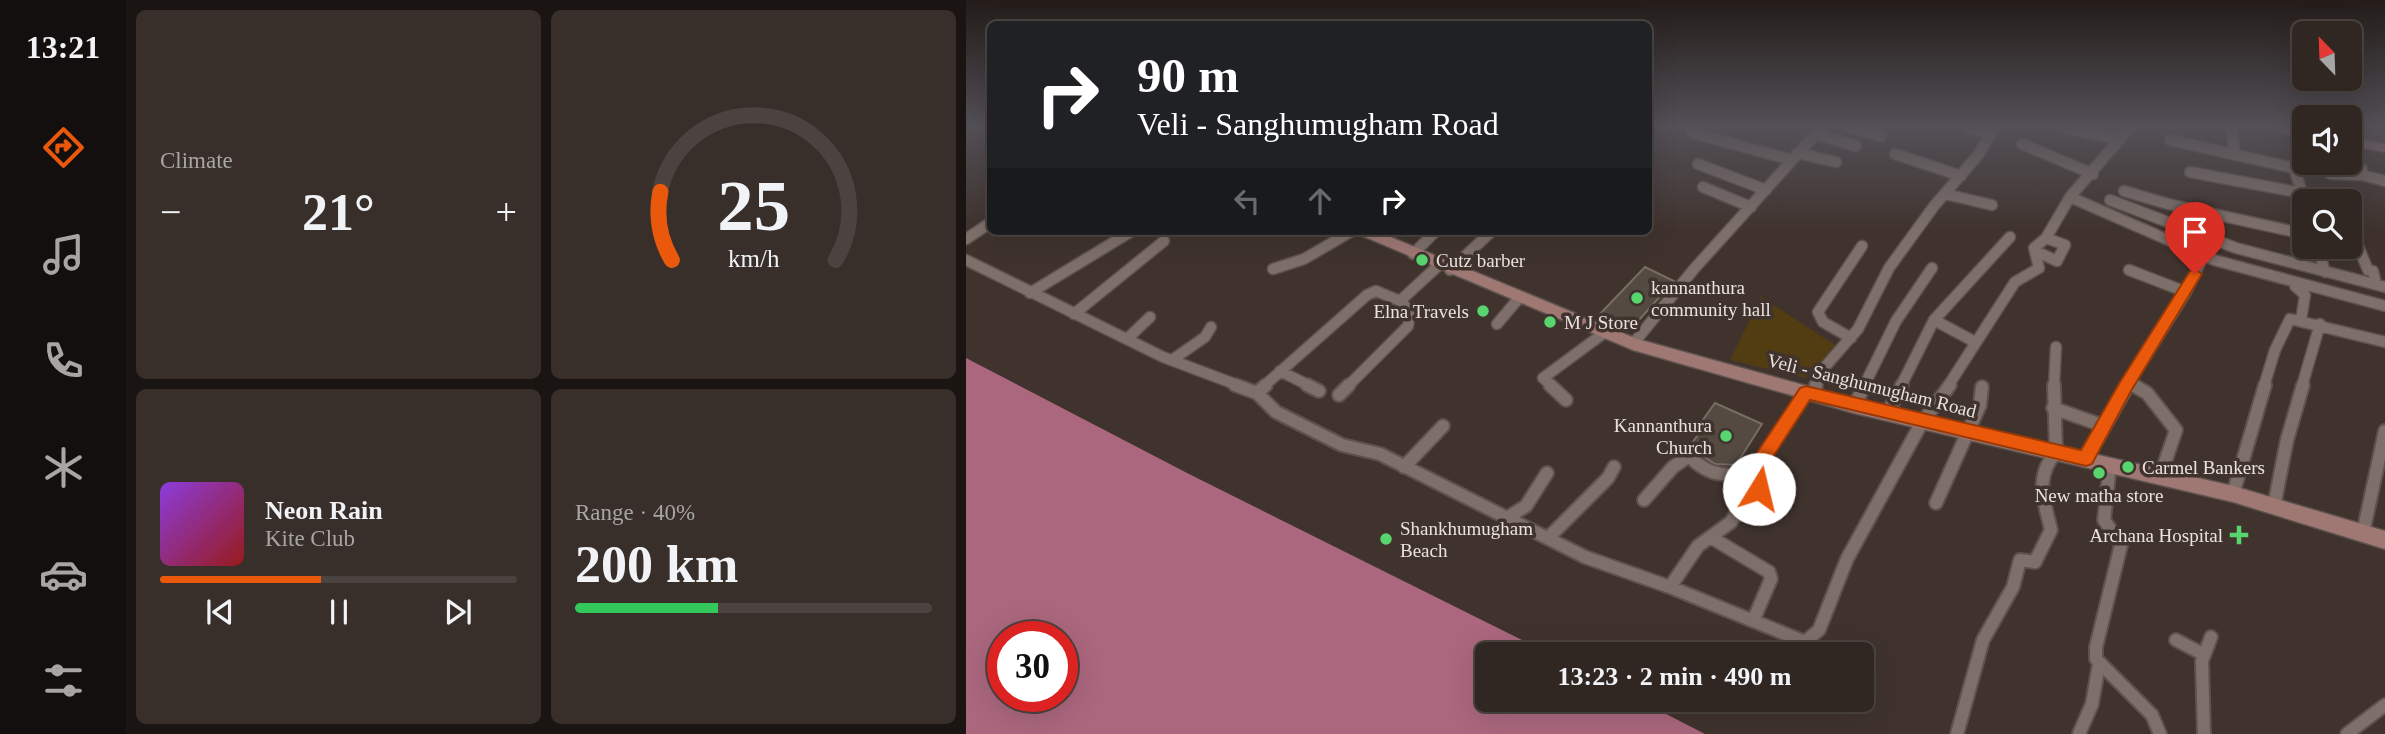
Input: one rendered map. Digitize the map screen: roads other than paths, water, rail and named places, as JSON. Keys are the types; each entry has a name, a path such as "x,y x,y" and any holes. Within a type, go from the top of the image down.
{"main road":[{"name":"Veli - Sanghumugham Road","path":"1372,235 1633,344 1854,406 2233,494 2385,540"}],"street":[{"path":"1633,344 1694,270 1791,161"},
{"path":"1831,161 1836,162"},
{"path":"1917,161 1961,176"},
{"path":"1670,587 1699,546 1712,538 1753,498 1759,489 1757,471 1810,393 1819,371 1851,338 1873,305 1895,260 1971,161"},
{"path":"2063,161 2093,174"},
{"path":"966,260 1127,340 1257,393 1268,407 1276,412 1342,445 1380,454 1586,557 1670,587 1792,640 1805,642 1812,638 1859,536 1921,424 1926,421 2015,282 2039,268 2034,248 2046,238 2070,197 2103,161"},
{"path":"2263,161 2292,168"},
{"path":"1698,164 1766,190"},
{"path":"2190,172 2292,195"},
{"path":"2362,175 2385,181"},
{"path":"1703,187 1751,207"},
{"path":"2124,191 2168,204 2292,231"},
{"path":"1945,194 1992,205"},
{"path":"2070,197 2203,257 2385,306"},
{"path":"2110,200 2206,238 2380,286"},
{"path":"966,239 987,224"},
{"path":"1030,293 1125,235"},
{"path":"1273,269 1335,244 1347,235"},
{"path":"1413,254 1432,235"},
{"path":"1400,301 1487,235"},
{"path":"1888,412 1934,320 2010,237"},
{"path":"2035,251 2057,261 2065,245 2046,238"},
{"path":"1074,314 1164,242"},
{"path":"1851,338 1823,322 1818,312 1862,246"},
{"path":"2362,256 2368,270 2373,271 2380,286"},
{"path":"2086,459 2128,382 2186,292 2203,257"},
{"path":"2321,259 2325,272"},
{"path":"1854,406 1896,321 1932,268"},
{"path":"2129,270 2186,292"},
{"path":"2292,283 2305,295 2301,320"},
{"path":"1257,393 1371,292 1376,291 1400,301 1410,311 1408,326 1339,395"},
{"path":"1497,324 1520,298"},
{"path":"1127,340 1150,317"},
{"path":"2233,494 2275,350 2290,319 2320,324 2385,342"},
{"path":"1934,320 1975,342"},
{"path":"2274,506 2287,440 2320,324"},
{"path":"1172,360 1205,337 1211,327"},
{"path":"1566,400 1543,378 1604,333"},
{"path":"1957,734 1983,640 2013,587 2020,560 2035,562 2051,530 2041,489 2045,465 2056,452 2053,408 2056,347"},
{"path":"1280,371 1319,391"},
{"path":"2128,382 2147,393 2176,430 2160,477"},
{"path":"1936,503 1980,405 1982,387"},
{"path":"2053,408 2104,426"},
{"path":"1404,467 1443,426"},
{"path":"2363,533 2385,430"},
{"path":"1644,500 1673,467 1689,456 1701,470 1724,478 1757,471"},
{"path":"2078,734 2092,704 2099,664 2096,647 2121,545 2104,520 2110,465"},
{"path":"1548,538 1608,478 1614,467"},
{"path":"1507,518 1526,506 1547,473"},
{"path":"1753,498 1783,505"},
{"path":"1712,538 1769,572 1771,579 1753,621"},
{"path":"2204,734 2206,721 2201,653 2211,637"},
{"path":"2176,640 2201,653"},
{"path":"2099,664 2145,708 2160,734"},
{"path":"2347,734 2385,705"}],"place":[{"name":"Cutz barber","path":"1422,260"},
{"name":"kannanthura community hall","path":"1637,298"},
{"name":"Elna Travels","path":"1483,311"},
{"name":"M J Store","path":"1550,322"},
{"name":"Kannanthura Church","path":"1726,436"},
{"name":"Carmel Bankers","path":"2128,467"},
{"name":"New matha store","path":"2099,473"},
{"name":"Archana Hospital","path":"2239,535"},
{"name":"Shankhumugham Beach","path":"1386,539"}]}
